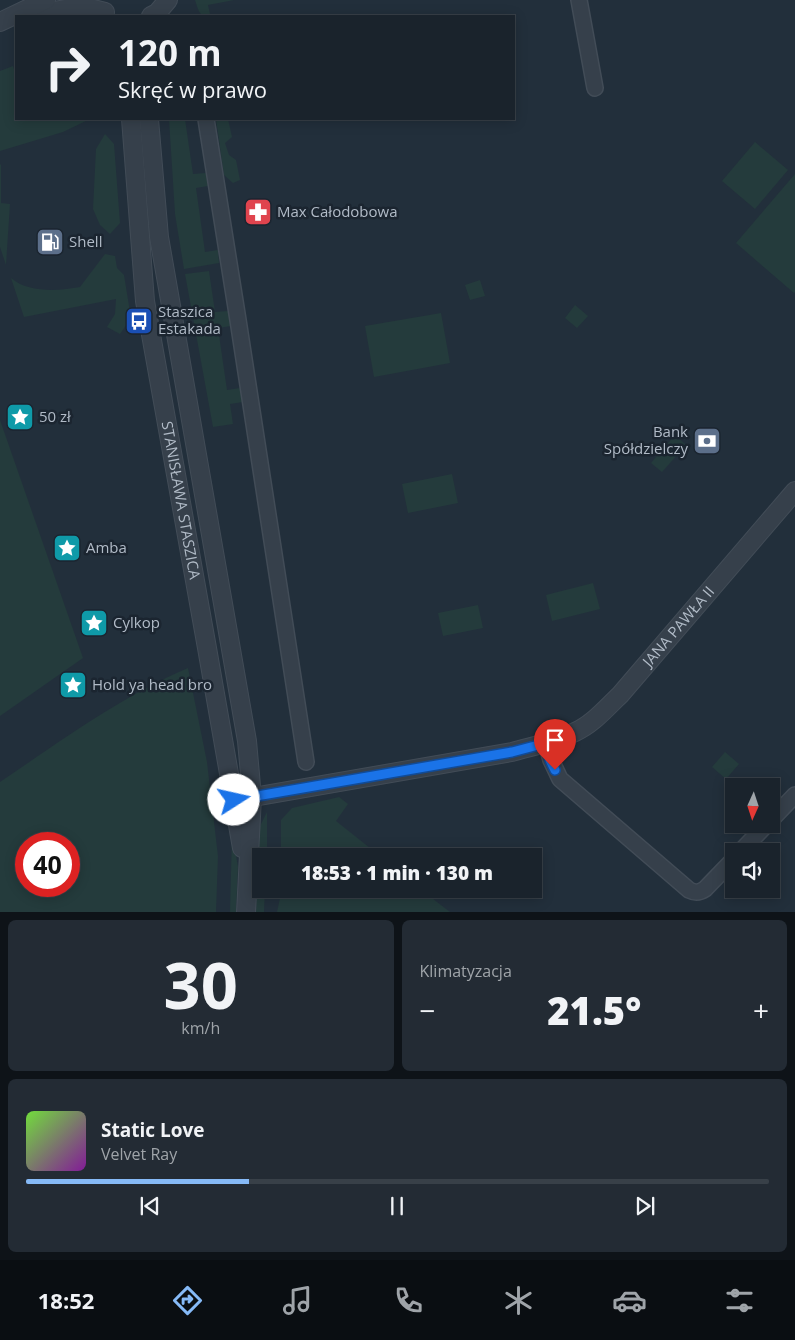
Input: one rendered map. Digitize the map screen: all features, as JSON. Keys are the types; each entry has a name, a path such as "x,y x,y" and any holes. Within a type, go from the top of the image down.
{"street":[{"path":"17,15 46,0"},
{"path":"152,15 157,13 168,0"},
{"path":"579,0 595,88"},
{"path":"32,15 82,6 104,9"},
{"name":"STANISŁAWA STASZICA","path":"132,120 145,301 247,878"},
{"name":"STANISŁAWA STASZICA","path":"149,120 159,237 247,741 252,797 246,912"},
{"path":"206,120 306,762"},
{"name":"JANA PAWŁA II","path":"234,800 512,752 546,743 575,732 595,719 620,695 795,491"},
{"path":"546,743 550,760 560,779 689,890 700,892 705,889 725,868"},
{"path":"780,810 795,794"},
{"path":"749,843 758,833"}],"green space":[{"path":"195,0 234,0 208,5 209,15 202,15"},
{"path":"13,66 15,72 15,120 88,120 63,132 0,151 0,71"},
{"path":"169,120 185,120 193,174 206,173 208,186 196,188 205,252 218,250 219,263 184,269 175,214"},
{"path":"216,120 228,120 232,137 225,143 229,155 236,160 240,180 233,183 224,175"},
{"path":"105,134 114,144 120,223 110,234 100,225 93,209 96,149"},
{"path":"755,142 788,170 755,209 722,181"},
{"path":"0,164 1,203 10,204 6,265 0,247"},
{"path":"795,174 795,292 794,293 736,243"},
{"path":"105,254 115,256 117,268 124,275 131,318 120,334 107,327 115,314 116,299 24,317 11,278 26,286 44,290 80,287"},
{"path":"209,271 215,312 228,311 231,326 218,328 227,390 240,388 243,402 230,404 233,424 213,427 185,274"},
{"path":"480,280 485,296 470,300 465,285"},
{"path":"575,305 588,316 577,328 565,318"},
{"path":"441,313 450,363 374,377 365,326"},
{"path":"0,420 83,658 0,716"},
{"path":"675,435 686,445 662,472 651,463"},
{"path":"452,474 458,503 408,513 402,484"},
{"path":"593,583 600,609 552,621 546,595"},
{"path":"478,605 483,628 443,636 438,613"},
{"path":"188,668 207,762 218,856 216,912 0,912 0,782 91,720 139,692"},
{"path":"725,752 739,764 727,778 712,767"},
{"path":"339,797 348,804 336,821 370,848 281,848 281,820 292,808"},
{"path":"267,812 267,848 258,848 259,828"},
{"path":"232,833 238,867 236,912 230,912"},
{"path":"256,898 265,898 264,912 256,912"},
{"path":"280,898 432,898 450,912 277,912"}],"place":[{"name":"Max Całodobowa","path":"258,212"},
{"name":"Shell","path":"50,242"},
{"name":"Staszica Estakada","path":"139,321"},
{"name":"50 zł","path":"20,417"},
{"name":"Bank Spółdzielczy","path":"707,441"},
{"name":"Amba","path":"67,548"},
{"name":"Cylkop","path":"94,623"},
{"name":"Hold ya head bro","path":"73,685"}],"route":[{"path":"234,800 512,752 546,743 550,760 555,770"}]}
